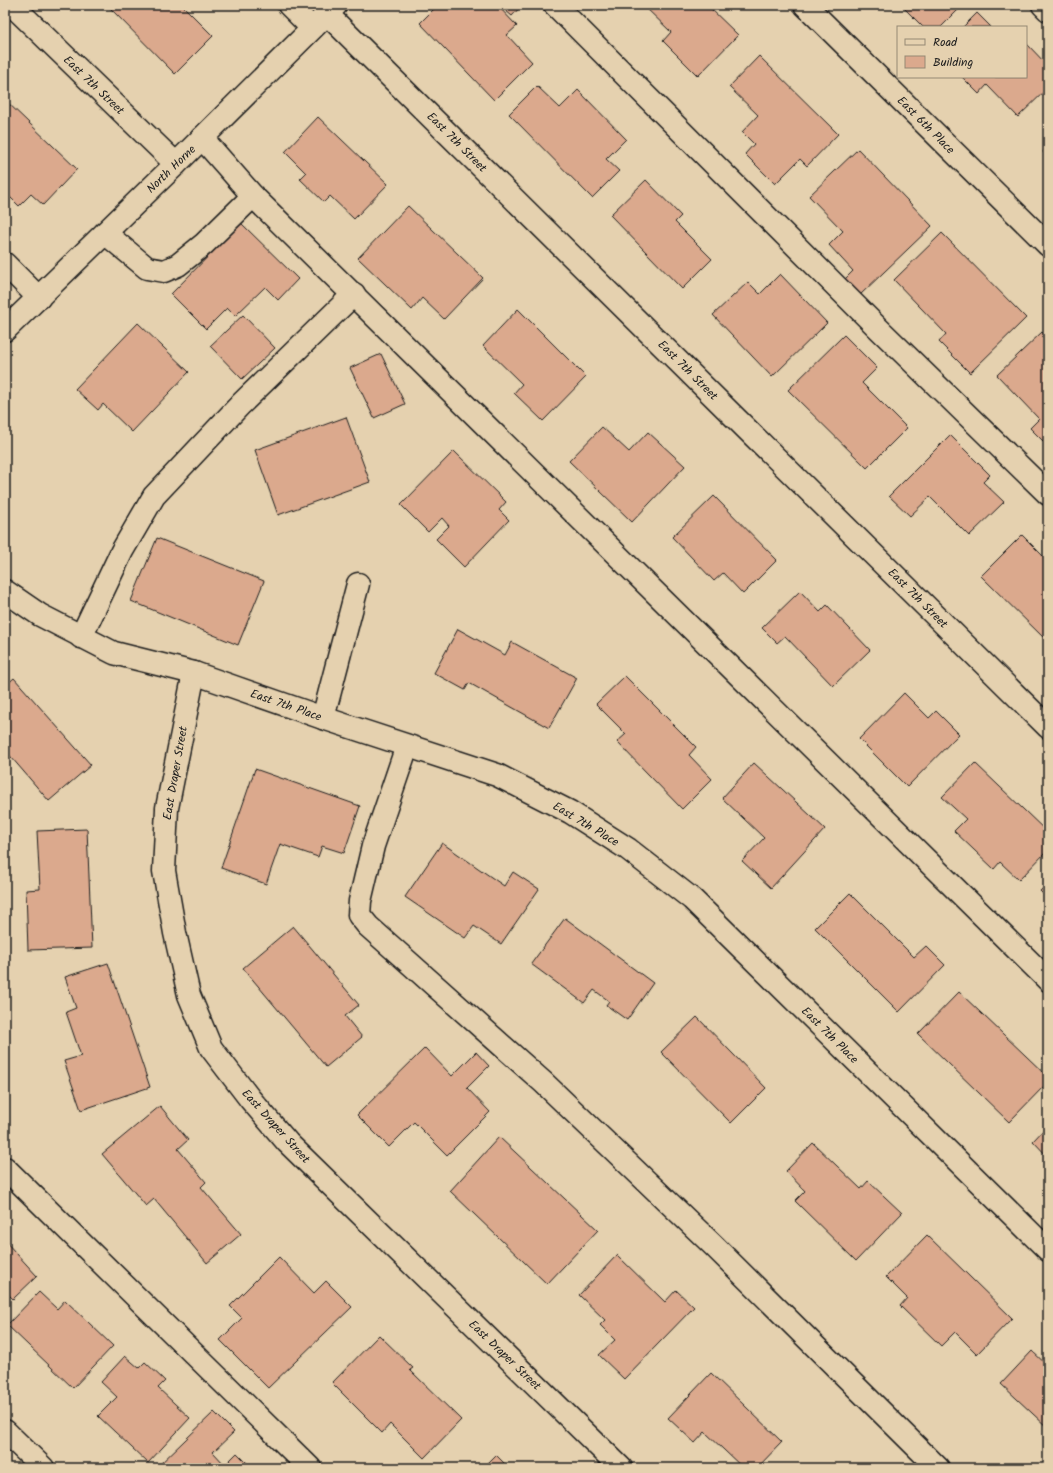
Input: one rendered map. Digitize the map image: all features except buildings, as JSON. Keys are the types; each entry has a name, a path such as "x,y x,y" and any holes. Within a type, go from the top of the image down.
{"street":[{"name":"East 7th Street","path":"12,5 176,164"},
{"name":"East 7th Street","path":"289,5 325,16 1048,727"},
{"path":"554,5 878,328 1048,494"},
{"name":"East 6th Place","path":"805,5 1048,245"},
{"path":"1043,5 1048,10"},
{"name":"North Horne","path":"5,330 176,164 325,16"},
{"path":"202,138 253,196 1048,980"},
{"path":"105,233 147,268 164,271 178,265 204,244 253,196"},
{"path":"5,264 39,298"},
{"path":"81,637 122,551 154,496 241,404 354,294"},
{"path":"323,718 358,584"},
{"name":"East 7th Place","path":"5,592 40,615 114,653 194,673 323,718 496,775 570,812 628,849 692,899 1048,1250"},
{"name":"East Draper Street","path":"194,673 167,808 164,871 175,933 189,995 211,1048 250,1099 288,1143 622,1468"},
{"path":"407,746 373,846 360,902 359,915 368,926 550,1088 714,1246 938,1468"},
{"path":"5,1168 310,1468"},
{"path":"5,1431 43,1468"}]}
